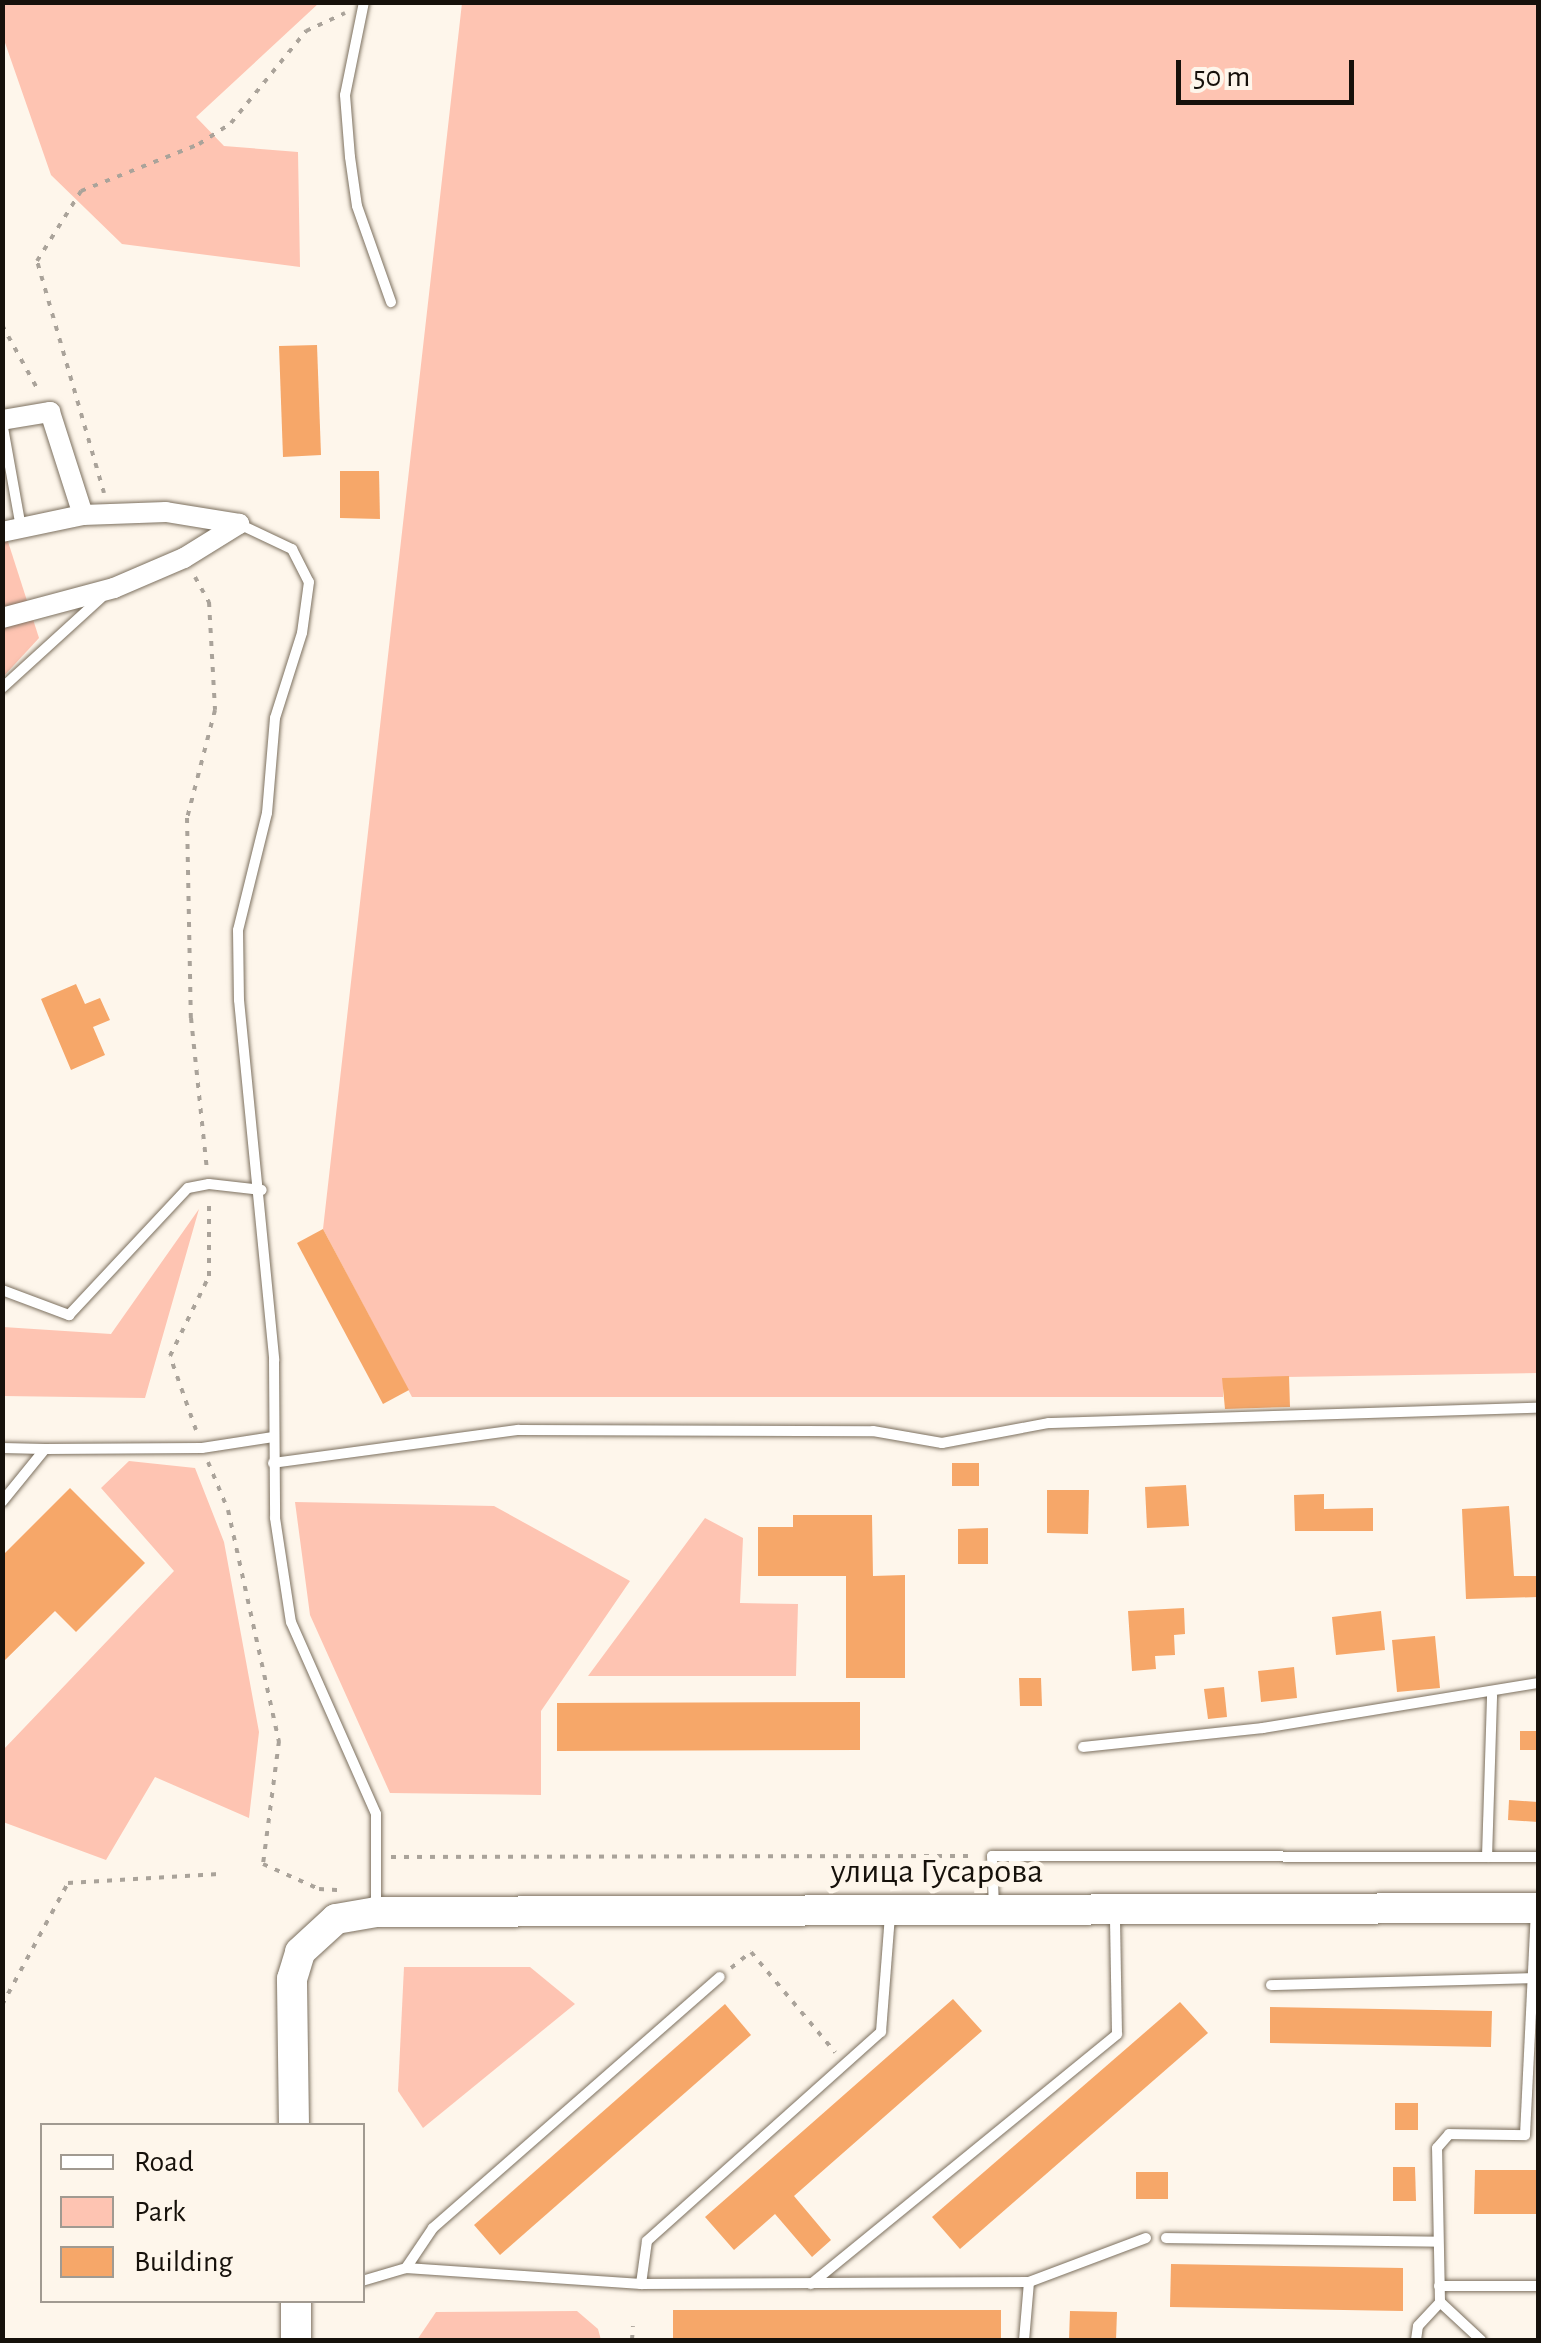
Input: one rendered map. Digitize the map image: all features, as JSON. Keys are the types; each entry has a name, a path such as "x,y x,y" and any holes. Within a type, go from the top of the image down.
{"street":[{"path":"2,421 50,412 83,515"},
{"path":"12,530 109,512 166,512 239,524"},
{"path":"2,618 114,588 184,558 239,524"},
{"name":"улица Гусарова","path":"294,2123 292,1979 313,1934 376,1901 1115,1910 1537,1908"},
{"path":"296,2303 296,2340"}],"lane":[{"path":"364,3 345,94 350,157 357,206 391,302"},
{"path":"2,421 12,530"},
{"path":"239,524 292,548 309,582 302,632 274,718 267,813 238,930 240,1000 262,1190 274,1360 272,1438 292,1622 376,1814 376,1901"},
{"path":"2,688 114,588"},
{"path":"2,1290 69,1315 188,1188 209,1184 262,1190"},
{"path":"274,1463 518,1430 873,1431 942,1443 1048,1423 1538,1408"},
{"path":"2,1448 202,1448 272,1438"},
{"path":"2,1502 45,1448"},
{"path":"1083,1747 1492,1695 1538,1683"},
{"path":"1488,1857 1492,1695"},
{"path":"994,1909 992,1856 1538,1856"},
{"path":"640,2284 647,2241 880,2032 890,1908"},
{"path":"1525,2135 1537,1908"},
{"path":"810,2284 1117,2034 1115,1910"},
{"path":"406,2268 433,2228 720,1977"},
{"path":"1271,1985 1531,1982"},
{"path":"1416,2340 1418,2326 1440,2302 1436,2148 1449,2134 1538,2135"},
{"path":"365,2280 406,2268 640,2284 1029,2282 1146,2238"},
{"path":"1166,2238 1438,2242"},
{"path":"1024,2340 1029,2282"},
{"path":"1440,2286 1538,2286"},
{"path":"1440,2302 1481,2340"}],"path":[{"path":"109,512 37,261 81,191 215,134 306,31 364,3"},
{"path":"2,324 50,412"},
{"path":"184,558 209,602 215,710 187,818 190,1018 209,1184 210,1276 170,1356 228,1510 279,1741 263,1864 319,1888 376,1901"},
{"path":"376,1857 992,1856"},
{"path":"2,2005 68,1884 219,1874"},
{"path":"720,1977 751,1952 844,2064"},
{"path":"632,2340 633,2326"}],"green space":[{"path":"2,3 319,3 196,117 224,146 298,152 300,267 122,244 51,175 3,37"},
{"path":"462,3 1538,3 1538,1373 1223,1378 1223,1397 412,1397 323,1229"},
{"path":"2,523 39,638 3,677 2,677"},
{"path":"199,1209 145,1398 3,1396 3,1327 111,1334"},
{"path":"129,1461 195,1468 224,1542 259,1732 249,1818 155,1777 106,1860 3,1822 3,1750 174,1571 101,1488"},
{"path":"295,1502 494,1506 630,1581 541,1711 541,1795 390,1793 310,1615"},
{"path":"705,1518 743,1538 740,1603 798,1604 796,1676 588,1676"},
{"path":"404,1967 530,1967 575,2004 423,2128 398,2091"},
{"path":"577,2311 598,2329 601,2340 417,2340 436,2312"}],"building":[{"path":"317,345 321,455 283,457 279,346"},
{"path":"340,471 379,471 380,519 340,518"},
{"path":"76,984 85,1004 100,998 110,1020 93,1027 105,1055 71,1070 41,999"},
{"path":"323,1229 409,1390 383,1404 297,1243"},
{"path":"1289,1376 1290,1407 1225,1409 1222,1378"},
{"path":"952,1463 979,1463 979,1486 952,1486"},
{"path":"1186,1485 1189,1526 1147,1528 1145,1487"},
{"path":"70,1488 145,1563 76,1632 55,1611 2,1663 2,1556"},
{"path":"1047,1490 1089,1490 1088,1534 1047,1533"},
{"path":"1324,1494 1324,1509 1373,1508 1373,1531 1295,1531 1294,1495"},
{"path":"1509,1506 1514,1576 1538,1576 1538,1597 1466,1599 1462,1509"},
{"path":"793,1515 872,1515 873,1576 905,1575 905,1678 846,1678 846,1576 758,1576 758,1527 793,1527"},
{"path":"988,1528 988,1564 958,1564 958,1529"},
{"path":"1184,1608 1185,1634 1174,1635 1175,1655 1155,1656 1156,1669 1132,1671 1128,1611"},
{"path":"1381,1611 1385,1650 1336,1655 1332,1617"},
{"path":"1435,1636 1440,1688 1397,1692 1392,1640"},
{"path":"1294,1667 1297,1698 1261,1702 1258,1671"},
{"path":"1019,1678 1041,1678 1042,1706 1020,1706"},
{"path":"1224,1687 1227,1717 1208,1719 1204,1689"},
{"path":"860,1702 860,1750 557,1751 557,1703"},
{"path":"1520,1731 1538,1731 1538,1750 1520,1750"},
{"path":"1509,1800 1538,1802 1538,1822 1508,1820"},
{"path":"953,1999 982,2031 794,2196 831,2240 812,2257 775,2214 734,2250 705,2217"},
{"path":"1180,2002 1208,2033 960,2249 932,2217"},
{"path":"725,2004 751,2035 500,2255 474,2225"},
{"path":"1270,2007 1492,2011 1491,2047 1270,2043"},
{"path":"1395,2103 1418,2103 1418,2130 1395,2130"},
{"path":"1393,2167 1415,2167 1416,2201 1393,2201"},
{"path":"1475,2170 1538,2170 1538,2214 1474,2214"},
{"path":"1136,2172 1168,2172 1168,2199 1136,2199"},
{"path":"1171,2264 1403,2268 1403,2311 1170,2307"},
{"path":"673,2310 1001,2310 1001,2340 673,2340"},
{"path":"1070,2311 1117,2312 1116,2340 1069,2340"}]}
